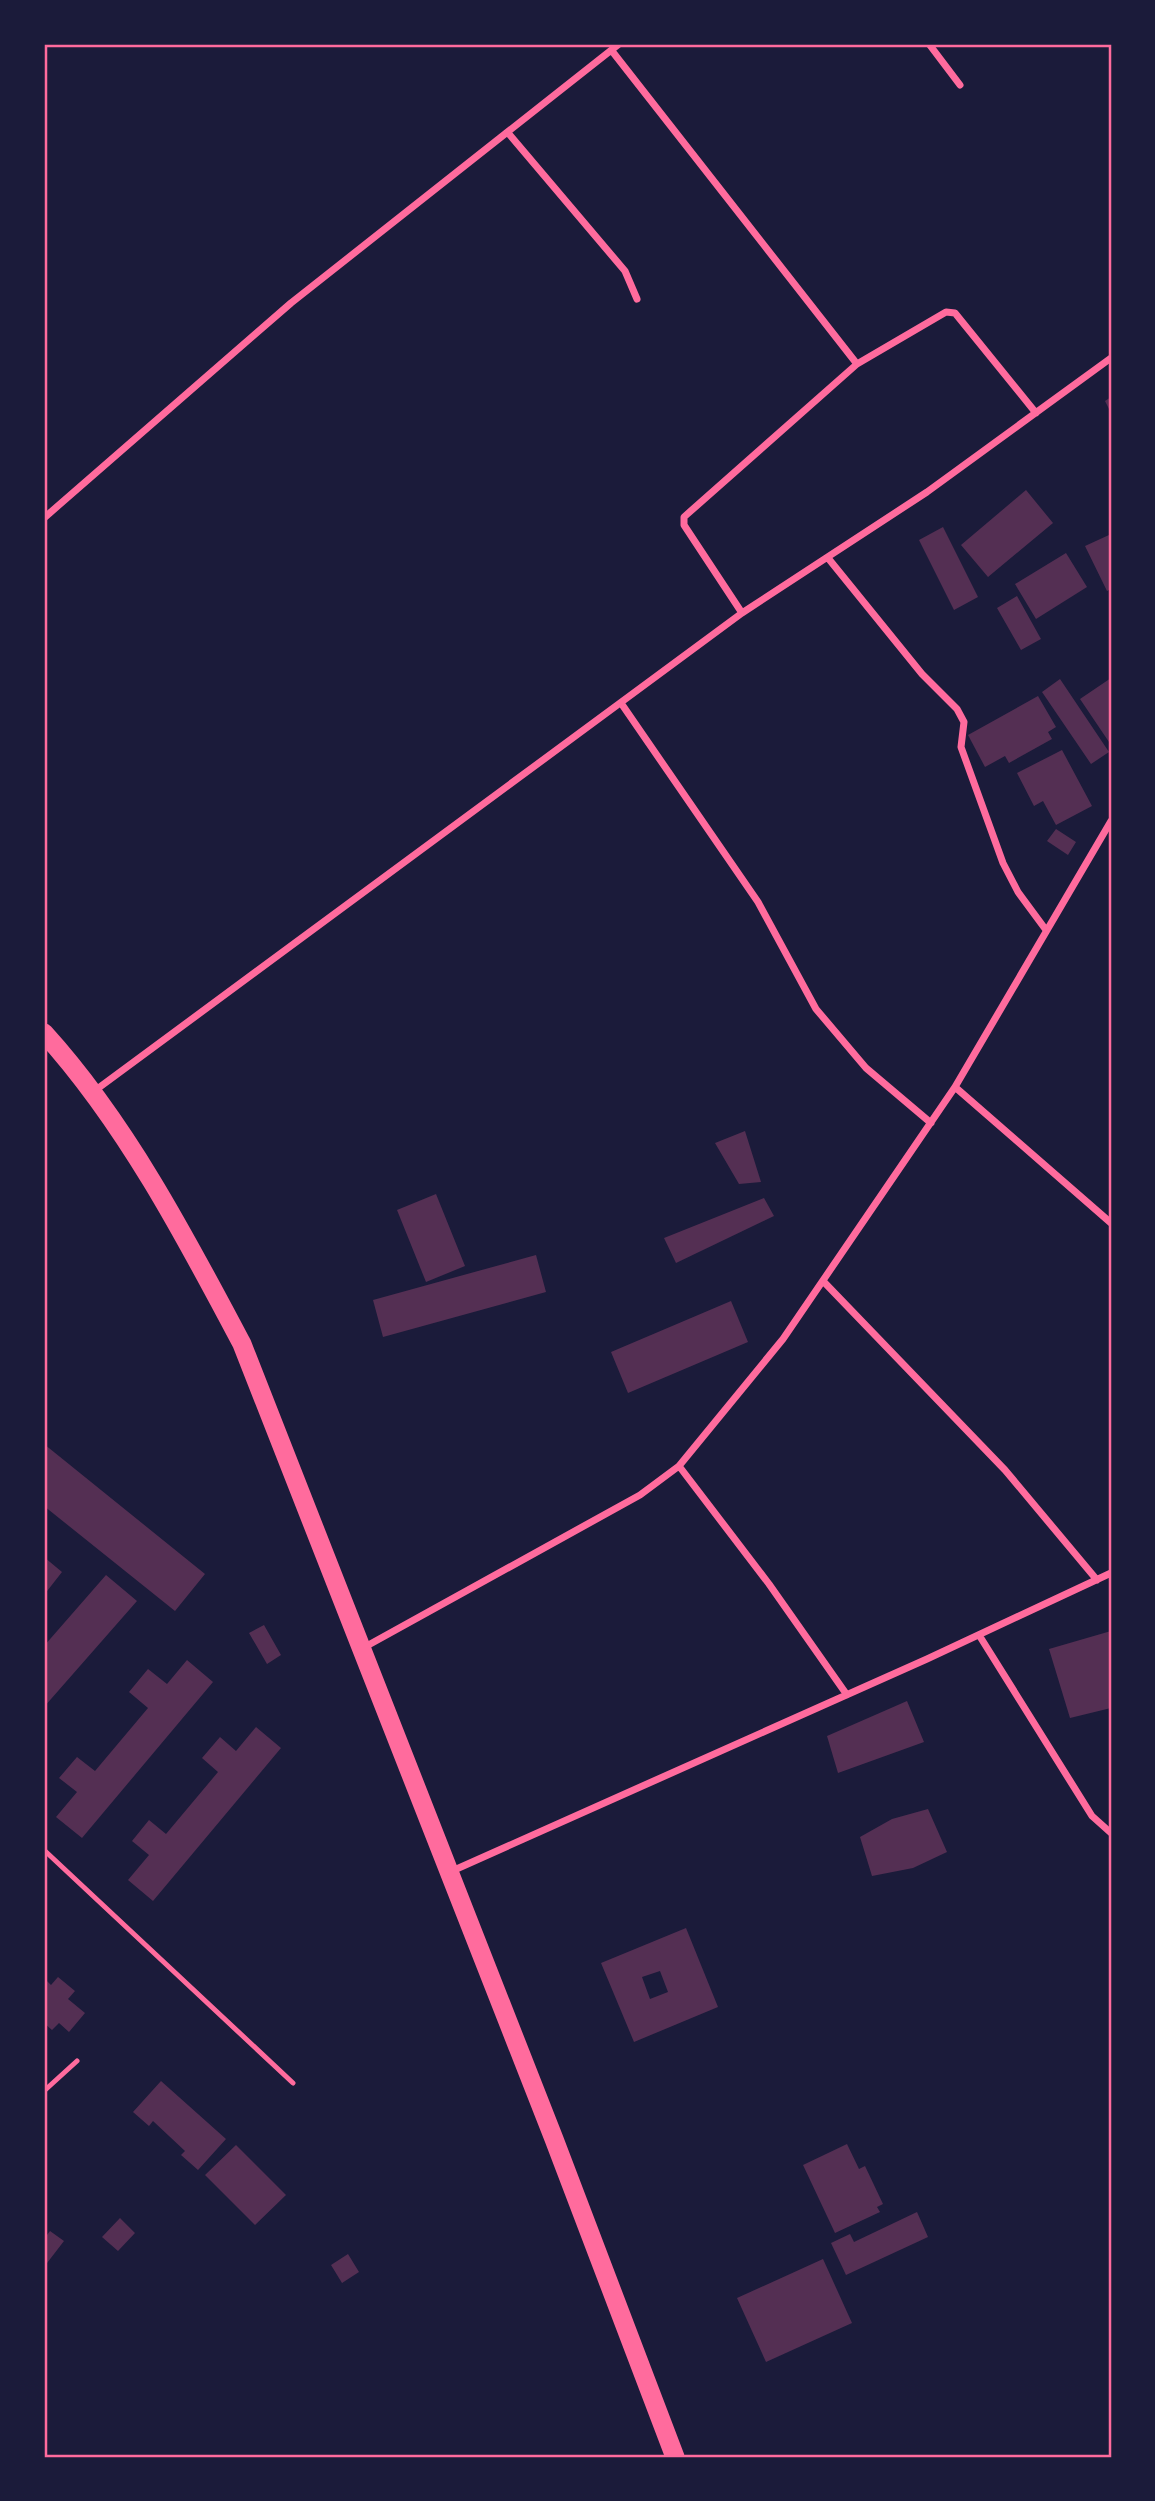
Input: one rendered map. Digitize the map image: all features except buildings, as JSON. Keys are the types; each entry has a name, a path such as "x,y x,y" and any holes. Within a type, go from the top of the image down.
{"highway":[{"path":"44,1033 92,1093 198,1261 242,1344 675,2457"}],"street":[{"path":"44,518 291,303 509,134 619,44"},
{"path":"929,44 960,85"},
{"path":"611,51 857,364"},
{"path":"509,134 625,271 637,299"},
{"path":"742,613 684,525 684,517 857,364 946,312 954,313 1036,412"},
{"path":"92,1093 742,613 927,492 1111,358"},
{"path":"828,558 922,674 957,709 964,722 961,747 1003,863 1018,892 1046,930"},
{"path":"621,703 758,902 816,1009 866,1068 931,1124"},
{"path":"362,1648 640,1494 679,1466 783,1339 931,1124 1111,821"},
{"path":"955,1087 1111,1223"},
{"path":"823,1281 1005,1470 1097,1580"},
{"path":"679,1466 769,1584 847,1695"},
{"path":"449,1872 847,1695 1111,1573"},
{"path":"979,1635 1092,1816 1111,1833"}],"lane":[{"path":"44,1850 293,2083"},
{"path":"44,2091 77,2061"}]}
